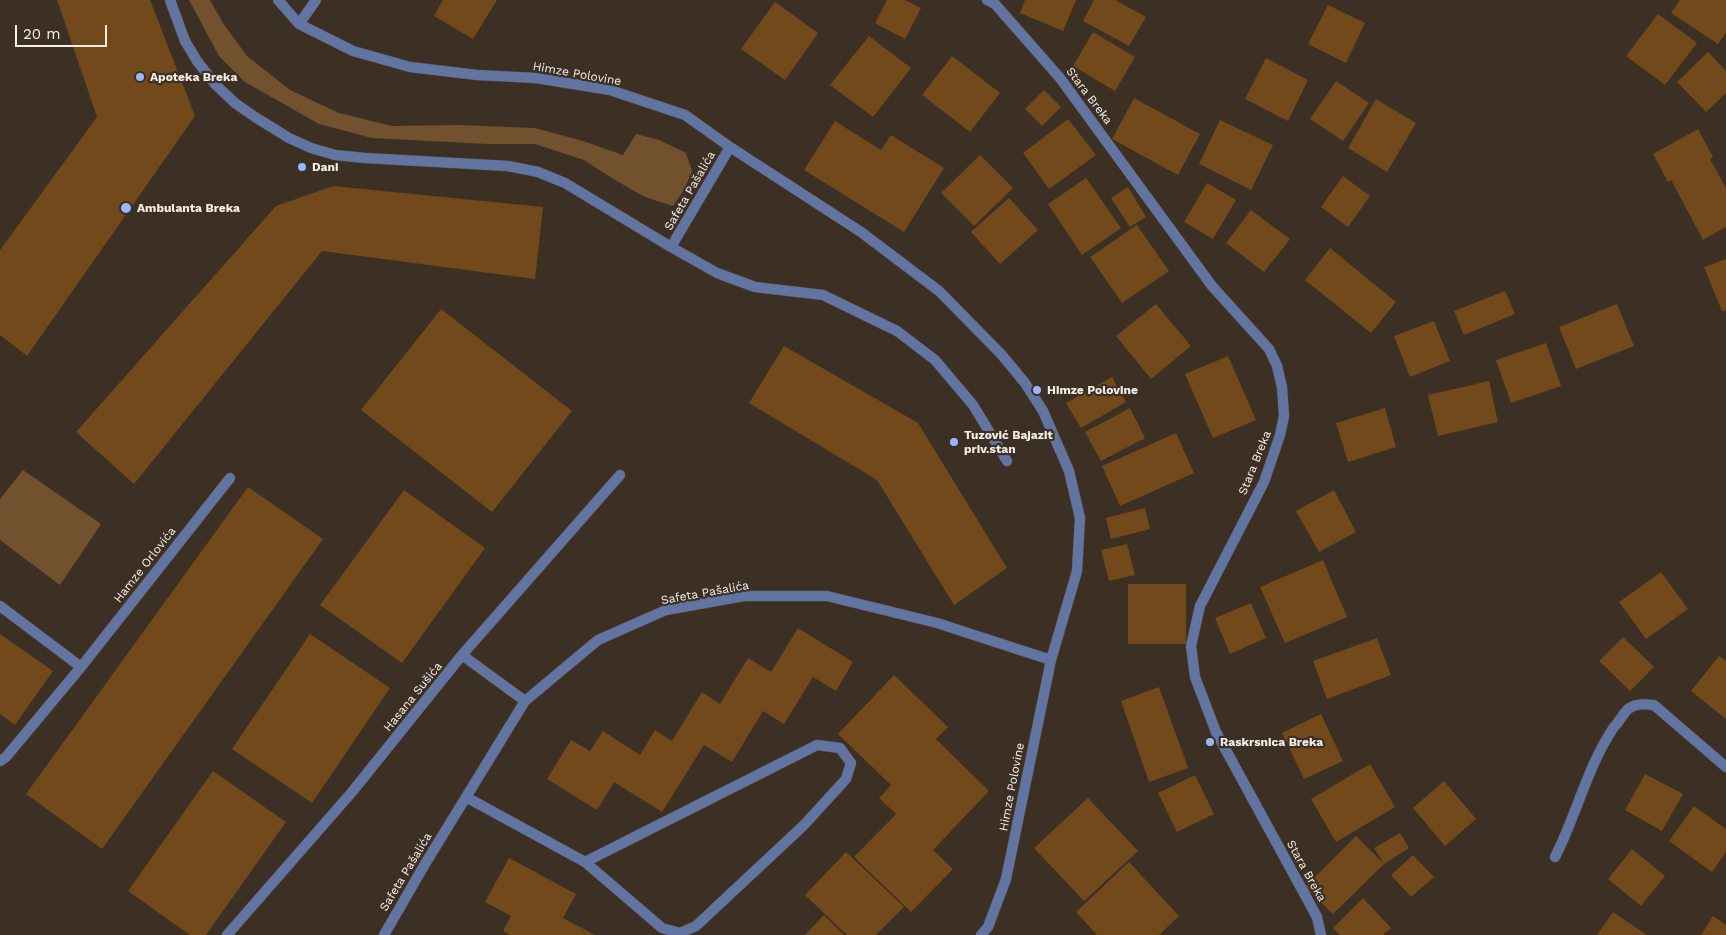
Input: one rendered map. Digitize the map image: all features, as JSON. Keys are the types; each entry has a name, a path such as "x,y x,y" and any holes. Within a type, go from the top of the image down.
{"street":[{"path":"170,0 185,41 197,61 215,84 256,118 289,138 311,148 335,155 508,166 538,172 566,183 671,247 717,272 755,288 823,295 898,331 935,360 974,405 1007,461"},
{"name":"Himze Polovine","path":"278,0 299,24 353,51 410,67 477,75 536,78 610,90 685,115 730,147 861,232 939,291 1001,354 1024,383 1043,410 1069,471 1080,518 1077,571 1051,660 1006,879 988,927 981,935"},
{"path":"299,24 316,0"},
{"name":"Stara Breka","path":"986,0 995,4 1060,78 1212,286 1269,349 1277,366 1282,387 1284,416 1280,435 1264,482 1200,606 1191,646 1195,677 1216,732 1317,917 1321,935"},
{"name":"Safeta Pašalića","path":"671,247 730,147"},
{"name":"Hasana Sušića","path":"227,935 352,792 462,655 620,475"},
{"name":"Hamze Orlovića","path":"0,761 6,757 81,667 230,478"},
{"name":"Safeta Pašalića","path":"384,935 425,864 525,701 598,640 666,610 744,596 827,596 937,623 1051,660"},
{"path":"0,606 81,667"},
{"path":"462,655 525,701"},
{"path":"1555,857 1567,833 1594,761 1606,739 1628,709 1636,705 1654,705 1726,767"},
{"path":"466,797 585,862 662,928 680,933 696,926 804,825 846,779 851,763 840,748 817,745 585,862"}],"shaded area":[{"path":"189,0 210,0 223,23 247,56 290,90 339,113 392,126 459,125 535,128 583,141 623,155 636,134 659,140 686,153 692,171 684,190 673,206 645,197 584,160 535,144 487,144 372,138 319,124 245,82 219,56"},
{"path":"23,470 101,524 60,585 0,540 0,499"}],"building":[{"path":"57,0 150,0 195,116 27,356 0,335 0,250 97,117"},
{"path":"443,0 497,0 473,39 434,16"},
{"path":"887,0 905,0 921,8 905,39 875,23"},
{"path":"1025,0 1076,0 1063,31 1020,13"},
{"path":"1094,0 1115,0 1146,17 1129,46 1083,21"},
{"path":"1680,0 1726,0 1726,32 1718,44 1671,13"},
{"path":"775,2 818,33 785,80 741,49"},
{"path":"1328,5 1365,23 1346,63 1308,44"},
{"path":"1658,14 1697,43 1665,85 1626,56"},
{"path":"1093,32 1135,57 1115,91 1073,66"},
{"path":"869,36 911,68 873,117 830,85"},
{"path":"1708,52 1726,71 1726,93 1706,112 1677,82"},
{"path":"952,56 1000,93 970,132 922,95"},
{"path":"1266,58 1308,80 1288,121 1245,99"},
{"path":"1336,81 1369,103 1343,141 1310,119"},
{"path":"1044,90 1061,107 1042,126 1025,109"},
{"path":"1134,98 1200,134 1178,175 1112,139"},
{"path":"1376,99 1416,123 1387,172 1348,148"},
{"path":"1068,119 1096,155 1049,189 1023,153"},
{"path":"1220,120 1273,145 1251,190 1199,164"},
{"path":"835,121 881,150 891,135 944,168 904,232 804,170"},
{"path":"1698,129 1713,157 1710,159 1726,188 1726,227 1703,240 1671,180 1668,182 1653,154"},
{"path":"980,155 1013,188 974,226 941,193"},
{"path":"1343,176 1370,196 1348,227 1321,207"},
{"path":"1086,178 1121,228 1082,255 1048,204"},
{"path":"1207,183 1236,200 1213,239 1184,222"},
{"path":"333,186 543,207 535,279 322,251 134,484 76,432 276,206"},
{"path":"1128,187 1146,217 1130,227 1111,198"},
{"path":"1009,198 1038,230 1000,264 971,232"},
{"path":"1251,210 1290,239 1264,272 1226,243"},
{"path":"1137,225 1169,271 1122,303 1090,257"},
{"path":"1330,248 1396,302 1371,333 1305,280"},
{"path":"1726,259 1726,310 1722,311 1704,267"},
{"path":"1505,291 1515,314 1464,335 1454,311"},
{"path":"1156,304 1191,346 1151,379 1116,336"},
{"path":"1617,304 1634,346 1576,369 1559,327"},
{"path":"441,309 572,411 492,512 361,410"},
{"path":"1434,321 1450,361 1410,377 1394,336"},
{"path":"1546,343 1561,386 1511,403 1496,360"},
{"path":"784,346 918,423 1007,568 954,605 877,480 749,403"},
{"path":"1228,356 1256,420 1213,438 1185,374"},
{"path":"1112,377 1126,402 1081,428 1066,403"},
{"path":"1489,381 1498,422 1438,436 1428,395"},
{"path":"1130,408 1145,438 1101,461 1085,432"},
{"path":"1385,408 1396,447 1348,462 1336,423"},
{"path":"1176,433 1194,473 1120,506 1102,466"},
{"path":"248,487 323,539 102,849 26,794"},
{"path":"404,490 485,548 402,663 320,605"},
{"path":"1334,490 1356,532 1319,552 1296,511"},
{"path":"1145,508 1150,529 1111,539 1106,518"},
{"path":"1127,544 1135,575 1109,581 1101,550"},
{"path":"1323,560 1347,617 1285,643 1260,587"},
{"path":"1661,572 1688,609 1646,639 1619,602"},
{"path":"1128,584 1186,584 1186,644 1128,644"},
{"path":"1251,603 1266,638 1230,654 1215,618"},
{"path":"798,628 853,662 836,691 813,677 784,724 763,711 732,762 704,745 662,812 614,782 597,810 547,779 571,740 590,751 603,731 640,755 655,730 672,741 702,692 720,704 748,658 771,672"},
{"path":"0,634 53,671 15,725 0,714"},
{"path":"310,634 390,688 312,803 232,749"},
{"path":"1623,637 1654,667 1630,691 1599,661"},
{"path":"1377,638 1391,675 1327,699 1313,661"},
{"path":"1719,656 1726,661 1726,719 1691,691"},
{"path":"894,675 948,727 936,739 989,791 933,850 953,869 911,912 854,857 896,814 879,798 891,785 838,734"},
{"path":"1159,687 1188,768 1149,782 1121,701"},
{"path":"1321,714 1343,761 1304,779 1282,733"},
{"path":"1370,764 1395,807 1336,842 1311,799"},
{"path":"213,771 286,822 206,935 190,935 128,891"},
{"path":"1645,774 1683,794 1662,831 1625,810"},
{"path":"1195,775 1214,814 1177,832 1158,793"},
{"path":"1444,781 1476,819 1445,846 1413,808"},
{"path":"1088,798 1138,851 1084,901 1034,848"},
{"path":"1694,806 1726,829 1726,852 1712,872 1669,841"},
{"path":"1400,833 1409,848 1384,864 1374,848"},
{"path":"1356,836 1384,864 1333,914 1305,887"},
{"path":"1632,849 1665,876 1641,906 1608,879"},
{"path":"846,852 904,907 876,935 847,935 805,895"},
{"path":"1413,855 1434,877 1411,897 1391,875"},
{"path":"509,858 576,894 563,918 595,935 510,935 503,931 511,916 485,902"},
{"path":"1129,862 1179,916 1159,935 1097,935 1076,912"},
{"path":"1363,898 1391,928 1383,935 1340,935 1333,928"},
{"path":"1613,912 1647,935 1597,935"},
{"path":"824,915 844,935 805,935"},
{"path":"1713,916 1726,925 1726,935 1701,935"}],"place":[{"name":"Apoteka Breka","path":"140,77"},
{"name":"Dani","path":"302,167"},
{"name":"Ambulanta Breka","path":"126,208"},
{"name":"Himze Polovine","path":"1037,390"},
{"name":"Tuzović Bajazit priv.stan","path":"954,442"},
{"name":"Raskrsnica Breka","path":"1210,742"}]}
